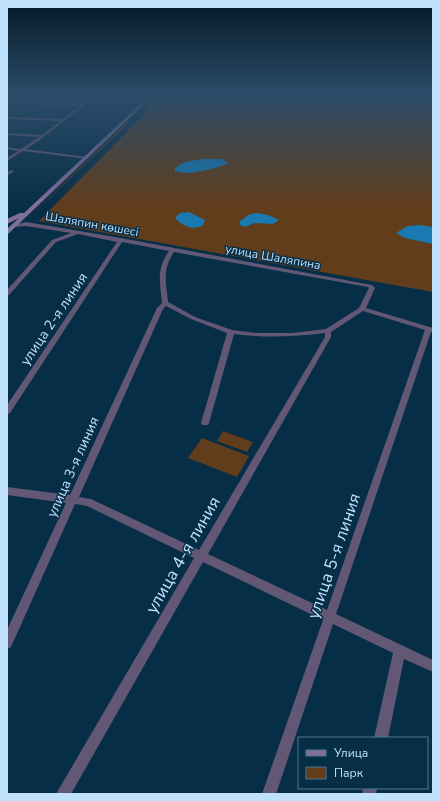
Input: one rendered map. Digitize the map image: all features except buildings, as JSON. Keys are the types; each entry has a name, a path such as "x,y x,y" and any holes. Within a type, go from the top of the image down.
{"main road":[{"path":"7,233 114,131"},
{"path":"7,222 37,205"},
{"name":"Шаляпин көшесі","path":"7,225 16,225"}],"street":[{"path":"7,160 49,131"},
{"path":"7,134 43,136"},
{"path":"7,148 87,158"},
{"path":"7,175 12,171"},
{"name":"Шаляпин көшесі","path":"16,225 46,227 172,250"},
{"path":"46,227 54,241"},
{"path":"7,294 54,241 77,233"},
{"name":"улица 2-я линия","path":"7,411 121,240"},
{"path":"172,250 161,269 165,303 193,318 231,332 274,336 328,331 362,309 431,329"},
{"name":"улица Шаляпина","path":"172,250 370,286 372,288 362,309"},
{"name":"улица 3-я линия","path":"7,643 74,500 160,308 165,303"},
{"name":"улица 5-я линия","path":"269,794 329,618 431,329"},
{"name":"улица 4-я линия","path":"63,794 328,337 328,331"},
{"path":"205,424 231,332"},
{"path":"7,490 88,502 329,618 433,666"},
{"path":"381,737 400,651"}],"green space":[{"path":"117,131 120,131 26,220"},
{"path":"127,131 433,131 433,292 39,221"},
{"path":"223,431 253,442 247,452 217,441"},
{"path":"202,438 249,456 237,477 188,458"}],"water":[{"path":"203,159 222,159 228,163 202,171 187,173 175,171 175,168 184,162"},
{"path":"189,212 205,220 203,225 196,228 188,227 175,218 180,213"},
{"path":"257,213 268,215 279,220 273,224 255,223 245,227 240,225 240,221 250,214"},
{"path":"420,225 433,227 433,244 405,238 396,233 408,226"}]}
